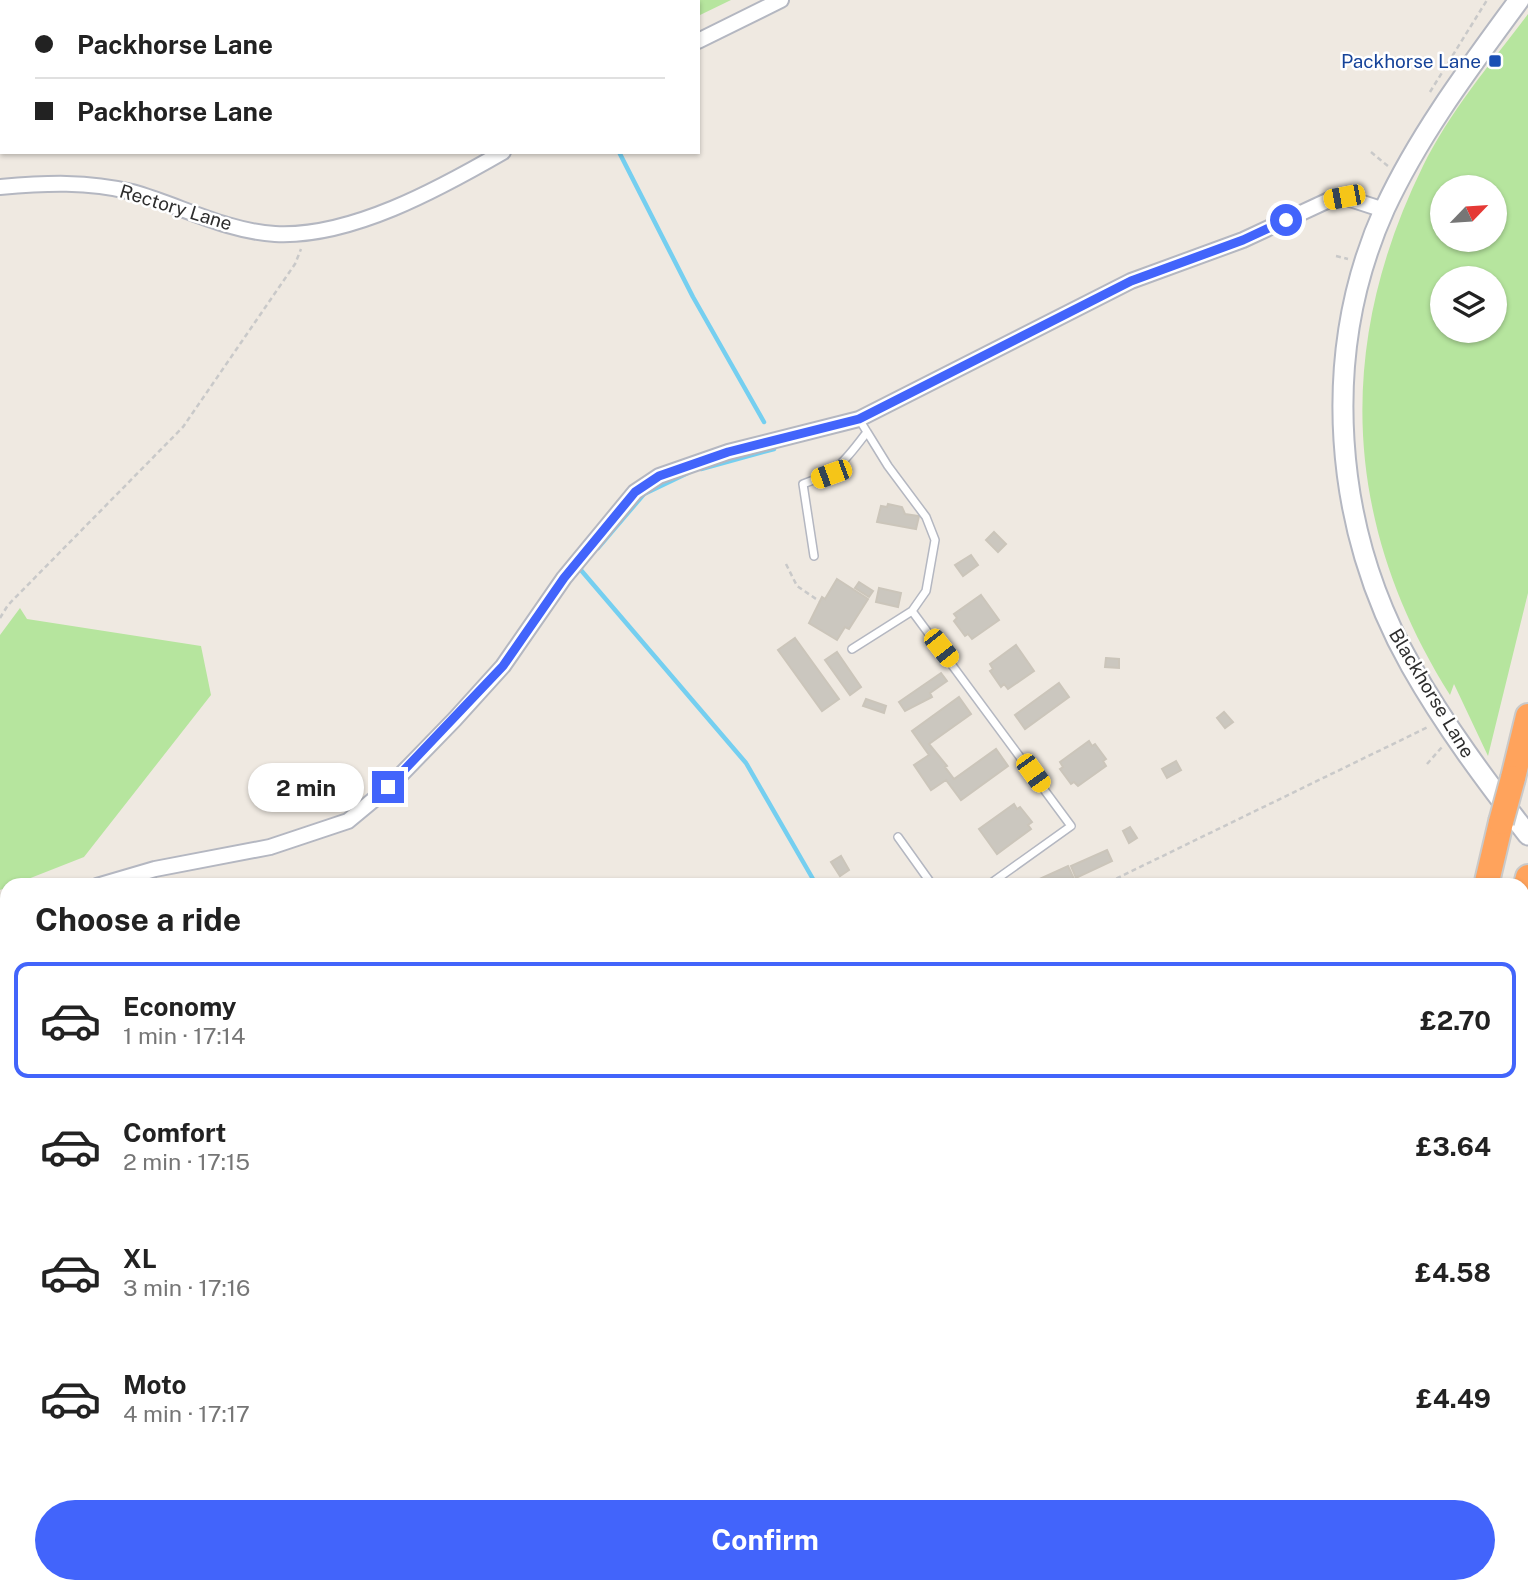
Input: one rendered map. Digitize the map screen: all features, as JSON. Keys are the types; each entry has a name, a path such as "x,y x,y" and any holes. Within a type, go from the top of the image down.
{"highway":[{"path":"1488,878 1528,716"}],"main road":[{"name":"Blackhorse Lane","path":"1519,0 1455,88 1401,176 1384,210 1362,273 1351,318 1345,363 1345,455 1350,497 1370,575 1410,664 1443,720 1528,835"}],"street":[{"path":"700,40 780,0"},
{"name":"Rectory Lane","path":"0,187 64,182 96,184 134,193 189,214 234,225 273,234 306,233 362,220 459,177 499,154"},
{"path":"124,878 155,869 270,847 348,821 388,787 503,666 564,578 635,492 659,476 728,452 859,419 1131,281 1243,240 1329,200 1344,197 1384,210"}],"lane":[{"path":"852,649 912,611 926,591 935,540 926,517 888,466 859,419"},
{"path":"814,556 803,484 831,474 867,432"},
{"path":"912,611 1071,826 998,878"},
{"path":"898,836 927,878"}],"path":[{"path":"1371,152 1401,176"},
{"path":"0,618 8,605 183,427 295,264 306,233"},
{"path":"786,564 797,586 819,601"},
{"path":"1117,878 1443,720"},
{"path":"1427,764 1438,749 1457,738"}],"green space":[{"path":"700,0 731,0 700,15"},
{"path":"1528,14 1528,593 1488,756 1454,684 1450,695 1414,631 1388,566 1371,501 1363,435 1364,368 1375,301 1394,234 1434,146 1486,69"},
{"path":"20,608 27,619 201,646 211,695 84,857 31,878 0,878 0,635"}],"building":[{"path":"888,504 902,507 905,514 919,516 916,529 877,522 881,506 887,507"},
{"path":"994,532 1006,544 998,552 986,540"},
{"path":"971,555 978,565 963,576 955,565"},
{"path":"837,579 868,599 849,629 845,627 837,640 809,623 822,597 825,599"},
{"path":"859,582 873,591 869,597 855,588"},
{"path":"879,588 901,593 898,607 876,602"},
{"path":"981,595 999,620 972,639 968,634 965,636 954,621 957,618 954,614"},
{"path":"795,638 839,699 822,711 778,650"},
{"path":"1016,645 1034,671 1008,689 1004,684 1001,687 990,671 993,669 990,664"},
{"path":"837,652 861,687 850,695 825,660"},
{"path":"1106,658 1119,659 1119,668 1105,667"},
{"path":"941,673 947,681 930,693 932,697 905,711 899,702"},
{"path":"1059,683 1069,697 1025,729 1015,715"},
{"path":"959,697 971,714 929,744 947,766 945,767 954,779 996,749 1008,766 961,800 946,780 931,790 914,765 929,755 912,731"},
{"path":"866,699 886,706 884,713 863,706"},
{"path":"1224,712 1233,722 1225,728 1217,718"},
{"path":"1089,741 1092,746 1095,744 1106,759 1103,761 1106,766 1078,786 1074,782 1071,784 1060,769 1063,767 1060,762"},
{"path":"1176,761 1181,770 1167,778 1162,769"},
{"path":"1014,804 1017,809 1020,807 1032,822 1028,825 1031,829 997,854 979,829"},
{"path":"1130,827 1137,838 1129,843 1123,831"},
{"path":"1107,850 1112,861 1076,878 1071,866"},
{"path":"841,856 849,870 840,876 831,862"},
{"path":"1068,866 1074,878 1042,878"}],"waterway":[{"path":"620,154 693,297 764,422"},
{"path":"701,469 774,449"},
{"path":"598,548 644,494 692,471"},
{"path":"583,565 580,569 746,763 812,878"}],"place":[{"name":"Packhorse Lane","path":"1495,61"}],"route":[{"path":"388,787 503,666 564,578 635,492 659,476 728,452 859,419 1097,296 1243,240 1286,220"}]}
